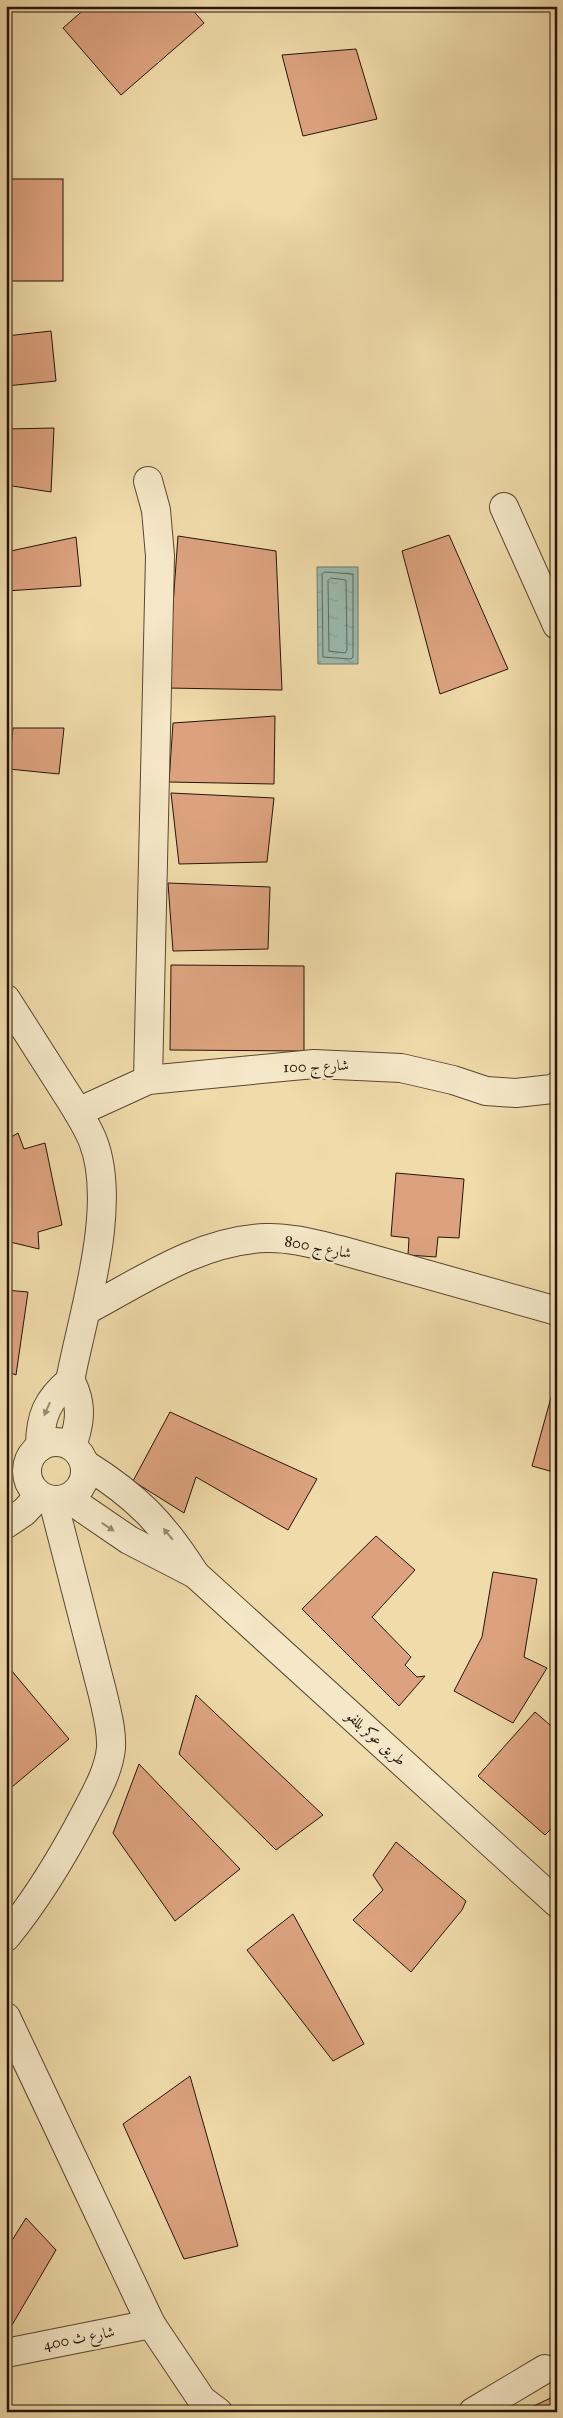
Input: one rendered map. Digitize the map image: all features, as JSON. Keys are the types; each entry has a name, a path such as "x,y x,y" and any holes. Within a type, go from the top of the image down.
{"street":[{"path":"148,481 156,510 160,556 148,1080"},
{"path":"504,507 557,625"},
{"path":"6,999 78,1112 94,1142 102,1174 102,1208 86,1310 71,1380 77,1395 79,1455 86,1478 80,1490 24,1512 6,1524"},
{"name":"شارع ج 100","path":"78,1112 148,1080 314,1064 401,1068 453,1080 486,1091 516,1093 555,1088"},
{"name":"شارع ج 800","path":"86,1310 214,1246 266,1238 305,1241 557,1311"},
{"path":"6,1937 25,1913 62,1858 100,1784 110,1749 110,1723 104,1695 54,1499 30,1486 26,1472 25,1458 40,1427 46,1409 56,1392 71,1380"},
{"path":"25,1458 50,1442 62,1442 79,1455"},
{"name":"طريق عوكر بللفو","path":"79,1455 119,1485 148,1511 174,1541 195,1574"},
{"name":"طريق عوكر بللفو","path":"54,1499 195,1574 557,1902"},
{"path":"6,2017 151,2324 202,2400 218,2412"},
{"name":"شارع ث 400","path":"6,2353 151,2324"},
{"path":"473,2412 545,2369"}],"water":[{"path":"317,567 358,567 358,664 318,664"}],"building":[{"path":"88,6 189,6 204,23 121,95 63,28"},
{"path":"356,49 377,119 303,136 282,55"},
{"path":"6,179 63,179 63,281 6,281"},
{"path":"51,331 56,381 6,386 6,336"},
{"path":"54,428 51,492 6,485 6,429"},
{"path":"449,535 508,669 440,694 402,551"},
{"path":"178,536 276,551 282,690 167,688"},
{"path":"76,537 81,586 6,591 6,552"},
{"path":"275,716 274,784 169,782 173,723"},
{"path":"13,728 64,728 59,774 9,769"},
{"path":"171,793 274,798 267,862 179,864"},
{"path":"168,883 270,887 268,949 173,951"},
{"path":"171,965 304,966 304,1051 170,1050"},
{"path":"18,1133 24,1149 45,1143 62,1225 38,1232 39,1249 6,1241 6,1140"},
{"path":"396,1173 464,1179 459,1238 438,1237 436,1257 408,1255 409,1238 391,1236"},
{"path":"6,1290 28,1292 16,1375 6,1371"},
{"path":"557,1376 557,1473 532,1466"},
{"path":"170,1412 317,1479 288,1530 196,1477 184,1513 133,1481"},
{"path":"376,1536 415,1570 372,1617 411,1657 405,1665 417,1677 425,1676 399,1706 302,1609"},
{"path":"493,1572 537,1579 524,1657 547,1668 513,1723 454,1691 482,1637"},
{"path":"6,1664 69,1739 6,1792"},
{"path":"196,1695 323,1815 276,1850 179,1754"},
{"path":"535,1712 557,1731 557,1823 545,1835 478,1776"},
{"path":"139,1764 240,1869 175,1921 113,1833"},
{"path":"396,1842 466,1901 462,1910 411,1972 353,1920 383,1890 373,1875"},
{"path":"293,1914 364,2044 333,2061 247,1950"},
{"path":"190,2076 238,2246 184,2259 123,2124"},
{"path":"26,2218 56,2250 12,2325 6,2322 6,2250"},
{"path":"557,2395 557,2412 521,2412"}]}
